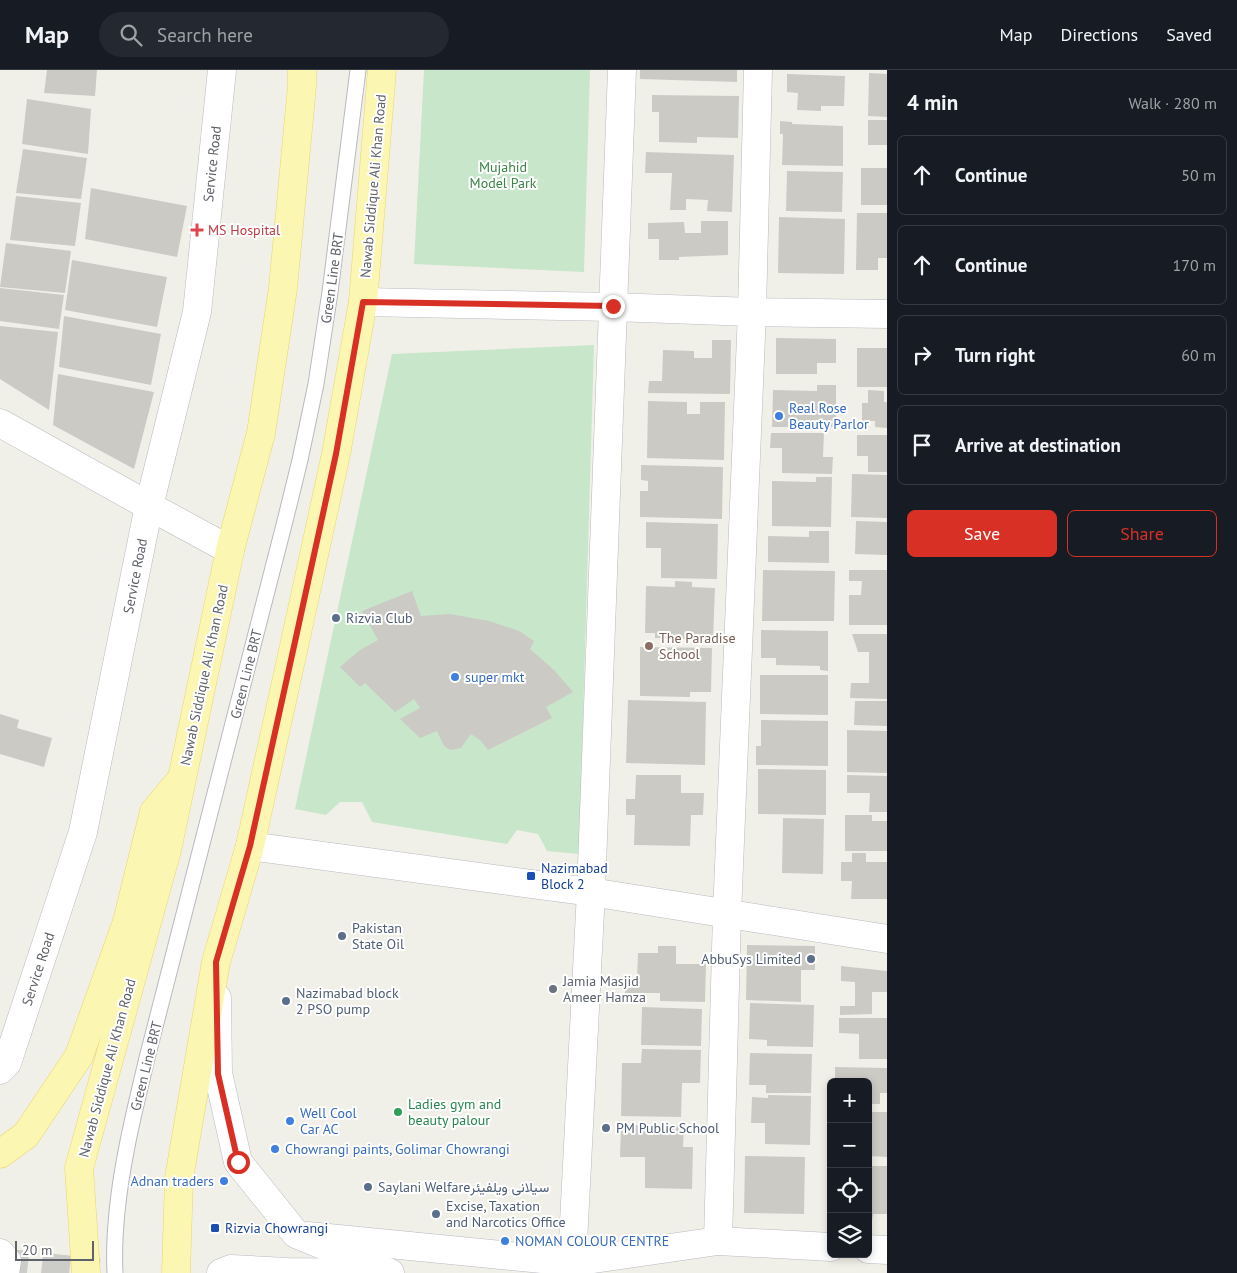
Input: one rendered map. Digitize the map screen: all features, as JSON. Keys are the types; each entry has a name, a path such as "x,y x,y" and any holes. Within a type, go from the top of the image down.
{"main road":[{"name":"Nawab Siddique Ali Khan Road","path":"86,1273 79,1168 167,850 230,550 261,433 283,288 302,70"},
{"name":"Nawab Siddique Ali Khan Road","path":"176,1273 178,1178 216,962 250,846 336,454 363,302 382,70"},
{"path":"0,1154 26,1135 79,1056 126,922 154,812 183,777"}],"street":[{"name":"Service Road","path":"0,1070 7,1063 83,832 149,506 197,312 222,70"},
{"path":"572,1262 591,892 622,70"},
{"path":"718,1241 727,914 752,312 758,70"},
{"path":"363,302 613,306 752,312 887,314"},
{"path":"0,424 230,550"},
{"path":"250,846 591,892 887,939"},
{"path":"216,962 218,1074 238,1162 296,1234 390,1273"},
{"path":"296,1234 572,1262 718,1241 827,1247"},
{"path":"872,1249 887,1250"},
{"path":"0,1253 7,1261 5,1273"},
{"path":"221,1273 231,1269 357,1273"}],"lane":[{"name":"Green Line BRT","path":"115,1273 115,1229 128,1139 283,527 316,384 330,292 358,70"}],"green space":[{"name":"Mujahid Model Park","path":"424,70 590,70 584,272 414,264"},
{"path":"594,345 579,854 547,851 538,834 517,830 507,844 372,822 362,802 340,802 326,815 295,809 392,354"}],"building":[{"path":"47,70 97,70 95,96 44,93"},
{"path":"640,70 737,70 737,82 640,79"},
{"path":"869,73 887,74 887,117 868,116"},
{"path":"787,74 845,76 844,106 821,106 821,111 797,110 798,93 787,92"},
{"path":"652,95 739,96 738,138 697,137 697,143 659,142 659,112 652,112"},
{"path":"27,99 91,109 88,154 22,144"},
{"path":"868,120 887,120 887,145 868,145"},
{"path":"780,121 792,122 792,124 843,126 843,166 782,165 783,134 780,134"},
{"path":"23,149 87,158 81,199 16,193"},
{"path":"646,152 734,155 732,212 707,211 708,200 686,199 686,210 670,210 672,173 645,173"},
{"path":"861,168 887,168 887,205 861,205"},
{"path":"787,171 843,172 842,212 786,211"},
{"path":"91,188 187,206 177,257 85,239"},
{"path":"16,196 81,203 75,246 10,240"},
{"path":"857,213 887,213 887,258 878,258 878,270 856,270"},
{"path":"779,217 845,219 844,274 778,273"},
{"path":"701,221 728,221 728,255 679,257 679,260 659,260 659,239 648,239 648,223 684,222 685,233 701,233"},
{"path":"6,243 71,251 65,293 0,287"},
{"path":"72,260 167,277 157,327 65,310"},
{"path":"0,288 64,295 59,329 0,321"},
{"path":"64,316 161,334 151,385 59,367"},
{"path":"0,326 58,332 49,410 0,379"},
{"path":"776,338 836,339 836,363 817,363 817,374 776,374"},
{"path":"712,340 731,340 730,394 648,393 649,381 662,381 663,350 694,351 694,358 712,358"},
{"path":"857,348 887,348 887,387 857,387"},
{"path":"58,374 154,392 134,469 53,425"},
{"path":"817,385 836,385 836,427 772,427 773,390 817,391"},
{"path":"868,390 884,391 884,402 887,402 887,428 875,427 875,421 862,421 862,403 868,403"},
{"path":"648,401 687,402 687,414 700,414 700,402 725,402 724,460 647,458"},
{"path":"771,433 824,433 823,457 833,457 832,474 782,473 782,448 770,448"},
{"path":"857,435 887,435 887,472 868,472 868,456 857,456"},
{"path":"641,465 723,467 722,519 640,517 640,491 648,491 648,481 641,480"},
{"path":"852,474 887,475 887,518 851,517"},
{"path":"816,477 832,477 831,527 772,526 772,481 816,482"},
{"path":"856,521 887,522 887,555 855,554"},
{"path":"646,522 718,524 717,579 661,578 661,548 646,548"},
{"path":"809,531 829,531 829,563 768,562 768,536 809,537"},
{"path":"763,570 835,571 834,621 762,621"},
{"path":"849,570 887,570 887,625 849,625 849,595 861,595 862,581 849,581"},
{"path":"675,581 692,582 692,587 715,588 713,640 655,638 655,633 645,633 646,586 675,587"},
{"name":"super mkt","path":"412,591 421,616 450,614 489,621 519,631 534,641 530,649 554,670 573,692 546,707 552,718 488,750 481,741 471,734 461,748 450,750 444,746 437,731 420,738 400,719 420,708 414,699 395,712 365,683 360,687 340,667 360,650 378,640 362,611"},
{"path":"761,630 828,631 828,671 820,670 820,666 776,665 776,658 761,658"},
{"path":"852,634 887,634 887,699 850,698 851,683 869,683 869,652 858,652"},
{"path":"640,647 712,648 711,692 690,692 690,697 640,696"},
{"path":"760,675 828,675 828,715 760,714"},
{"path":"628,700 706,702 705,765 626,763"},
{"path":"855,701 887,701 887,726 854,725"},
{"path":"0,714 19,720 17,728 52,738 44,767 0,754"},
{"path":"761,720 828,721 828,766 756,765 756,746 761,746"},
{"path":"847,730 887,731 887,773 847,772"},
{"path":"758,769 826,770 826,815 758,814"},
{"path":"636,775 681,775 681,793 704,793 703,815 691,815 690,846 634,845 635,815 626,815 626,799 635,799"},
{"path":"847,775 887,776 887,812 869,812 870,793 847,793"},
{"path":"845,815 872,815 872,821 887,821 887,851 845,851"},
{"path":"783,818 824,819 823,874 782,873"},
{"path":"852,853 866,853 866,862 887,862 887,899 851,899 852,881 841,881 841,862 852,862"},
{"path":"747,945 815,946 815,970 801,970 801,1002 746,1000"},
{"path":"658,946 676,946 676,964 706,964 705,1002 660,1001 660,993 625,993 626,978 637,978 638,953 658,953"},
{"path":"841,966 887,971 887,992 872,992 872,1014 840,1015 840,1006 855,1006 855,982 841,981"},
{"path":"750,1003 814,1005 813,1047 767,1046 767,1040 749,1039"},
{"path":"642,1007 702,1009 701,1046 641,1045"},
{"path":"839,1018 887,1018 887,1059 859,1059 859,1034 839,1033"},
{"path":"642,1049 701,1050 700,1083 682,1083 681,1117 621,1116 622,1063 641,1063"},
{"path":"750,1053 812,1054 811,1093 766,1093 766,1085 749,1085"},
{"path":"835,1067 887,1068 887,1093 880,1093 880,1104 872,1104 872,1078 835,1078"},
{"path":"768,1095 811,1096 810,1145 765,1144 765,1123 751,1123 752,1097 768,1098"},
{"path":"872,1112 887,1112 887,1157 872,1156"},
{"path":"621,1125 684,1126 683,1147 693,1147 692,1189 645,1188 645,1157 620,1157"},
{"path":"745,1156 805,1157 804,1214 744,1213"},
{"path":"872,1166 887,1166 887,1214 873,1214 872,1221"}],"tunnel":[{"path":"0,1262 99,1273"}],"place":[{"name":"MS Hospital","path":"197,230"},
{"name":"Real Rose Beauty Parlor","path":"779,416"},
{"name":"Rizvia Club","path":"336,618"},
{"name":"The Paradise School","path":"649,646"},
{"name":"super mkt","path":"455,677"},
{"name":"Nazimabad Block 2","path":"531,876"},
{"name":"Pakistan State Oil","path":"342,936"},
{"name":"AbbuSys Limited","path":"811,959"},
{"name":"Jamia Masjid Ameer Hamza","path":"553,989"},
{"name":"Nazimabad block 2 PSO pump","path":"286,1001"},
{"name":"Ladies gym and beauty palour","path":"398,1112"},
{"name":"Well Cool Car AC","path":"290,1121"},
{"name":"PM Public School","path":"606,1128"},
{"name":"Chowrangi paints, Golimar Chowrangi","path":"275,1149"},
{"name":"Adnan traders","path":"224,1181"},
{"name":"Saylani Welfareسیلانی ویلفیئر","path":"368,1187"},
{"name":"Excise, Taxation and Narcotics Office","path":"436,1214"},
{"name":"Rizvia Chowrangi","path":"215,1228"},
{"name":"NOMAN COLOUR CENTRE","path":"505,1241"}],"route":[{"path":"238,1162 218,1074 216,962 250,846 336,454 363,302 613,306"}]}
